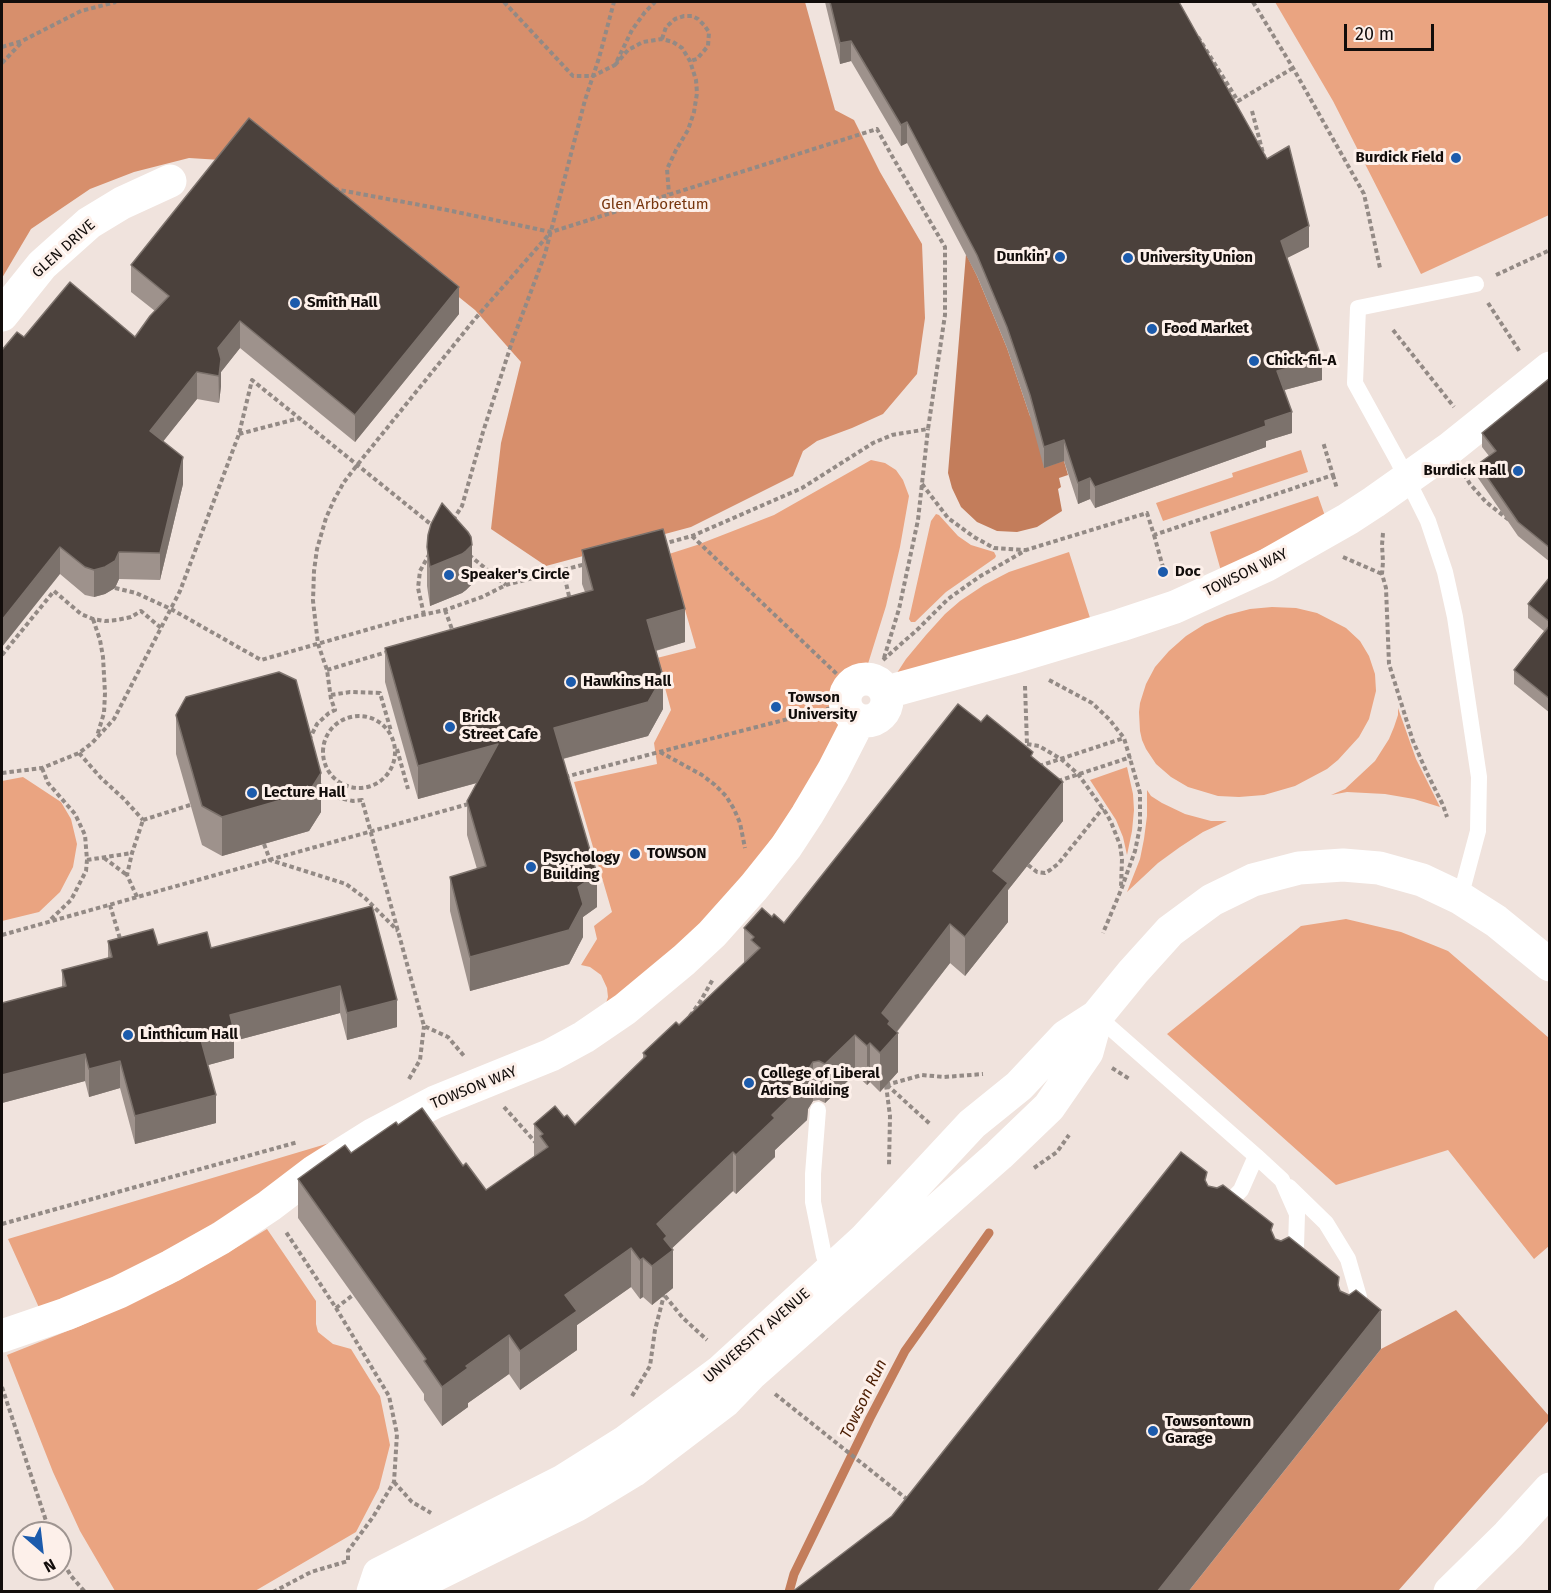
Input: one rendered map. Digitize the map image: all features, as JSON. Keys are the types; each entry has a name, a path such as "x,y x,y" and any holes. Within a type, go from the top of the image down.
{"street":[{"name":"GLEN DRIVE","path":"2,315 42,265 89,223 122,203 170,181"},
{"name":"TOWSON WAY","path":"889,679 1021,666 1098,632 1175,606 1267,565 1348,519 1461,440 1537,362"},
{"name":"TOWSON WAY","path":"2,1335 66,1314 119,1292 181,1261 221,1238 269,1206 315,1171 374,1134 435,1102 529,1065 573,1044 650,990 712,934 786,847 836,766 845,716"},
{"name":"UNIVERSITY AVENUE","path":"373,1592 379,1574 563,1481 625,1442 721,1371 999,1155 1049,1107 1087,1052 1097,1016 1133,972 1170,931 1212,900 1253,879 1299,868 1343,865 1379,868 1422,880 1460,898 1496,921 1550,965"},
{"name":"UNIVERSITY AVENUE","path":"401,1592 577,1505 633,1471 725,1401 843,1277"},
{"path":"1450,1592 1509,1535 1550,1489"},
{"path":"1466,1592 1509,1535"}],"lane":[{"path":"1460,898 1478,831 1479,777 1455,617 1445,572 1428,521 1355,383 1358,308 1476,284"},
{"path":"1097,1016 1256,1156 1326,1223 1348,1259 1359,1297 1348,1323"},
{"path":"818,1110 813,1202 824,1256 843,1277"},
{"path":"1215,1217 1241,1190 1256,1156"},
{"path":"1281,1269 1296,1246 1297,1214 1282,1180"}],"path":[{"path":"2,47 22,41 81,11 116,2"},
{"path":"504,2 573,76 593,76 615,65 628,50 643,42 662,39 674,42 682,48 690,61 696,80 697,93 688,130 667,169 669,194"},
{"path":"450,525 462,506 512,342 546,254 614,2"},
{"path":"615,65 632,30 655,2"},
{"path":"1252,2 1293,68 1364,194 1380,268"},
{"path":"662,39 666,27 675,19 684,16 698,19 709,32 708,46 697,59 690,61"},
{"path":"1195,32 1238,101 1293,68"},
{"path":"2,63 22,41"},
{"path":"1252,111 1267,166"},
{"path":"332,189 551,232 878,129 945,248 945,315 928,429 918,520 899,609 883,660 889,679"},
{"path":"308,745 317,724 335,710 327,670 318,644 313,601 317,549 326,518 344,482 358,464 474,320 551,232"},
{"path":"1537,362 1476,284 1550,250"},
{"path":"1393,330 1461,440 1470,484 1486,502 1513,524"},
{"path":"2,773 42,768 79,753 96,739 114,719 180,591 239,434 252,380 437,528"},
{"path":"239,434 300,418"},
{"path":"661,544 692,536 802,488 873,443 892,435 928,429"},
{"path":"1154,536 1332,475 1323,442"},
{"path":"922,484 948,518 974,537 994,548 1026,550"},
{"path":"1379,498 1384,521 1382,574 1386,588 1389,664 1413,741 1447,818"},
{"path":"883,660 948,600 1026,550 1147,513 1175,606"},
{"path":"692,536 841,678"},
{"path":"424,615 418,588 420,571 432,549"},
{"path":"467,553 506,585"},
{"path":"115,588 136,593 171,609 261,660 445,610 483,597 506,585 596,561"},
{"path":"563,570 569,596 567,603"},
{"path":"2,655 54,591 81,614 93,619 117,620 131,617 141,611 161,628"},
{"path":"445,610 454,634 445,636"},
{"path":"93,619 103,657 105,693 104,713 96,739"},
{"path":"327,670 397,649"},
{"path":"1021,666 1092,703 1125,738 1131,757 1140,793 1141,818 1135,851 1102,933"},
{"path":"1021,666 1027,744 1022,754"},
{"path":"331,695 380,693 408,789"},
{"path":"359,715 370,717 389,730 394,740 395,761 391,770 384,779 366,788 345,786 336,780 324,763 322,752 329,730 337,722 348,717 359,715"},
{"path":"557,779 659,752 845,716"},
{"path":"1032,768 1125,738"},
{"path":"1027,744 1039,746 1062,759 1078,774 1103,808 1112,822 1120,845 1121,890"},
{"path":"659,752 702,775 726,796 740,824 746,854"},
{"path":"79,753 143,820"},
{"path":"1050,783 1131,757"},
{"path":"317,765 324,763"},
{"path":"42,768 48,783 75,814 85,835 87,860 86,871 71,900 48,922"},
{"path":"316,781 326,791 339,798 362,800 424,1026 420,1060 408,1081"},
{"path":"2,935 472,803"},
{"path":"143,820 190,805"},
{"path":"1028,866 1045,873 1058,864 1103,808"},
{"path":"127,875 143,820"},
{"path":"264,844 270,860"},
{"path":"87,860 132,853"},
{"path":"103,857 127,875 137,897"},
{"path":"270,860 346,884 364,897 398,932"},
{"path":"110,905 122,945"},
{"path":"688,1018 716,974"},
{"path":"424,1026 448,1037 468,1061"},
{"path":"1116,1070 1132,1080"},
{"path":"886,1085 922,1076 944,1077 992,1072"},
{"path":"886,1085 933,1126"},
{"path":"886,1085 890,1116 889,1167"},
{"path":"498,1098 541,1149"},
{"path":"2,1224 303,1141"},
{"path":"269,1206 336,1308 389,1396 397,1434 394,1482 373,1517 348,1551 348,1562 311,1572 273,1592"},
{"path":"336,1308 360,1290"},
{"path":"628,1403 650,1366 655,1330 664,1295 705,1339"},
{"path":"2,1387 46,1521"},
{"path":"772,1392 916,1506"},
{"path":"394,1482 412,1502 434,1515 426,1519"},
{"path":"72,1577 85,1592"}],"shaded area":[{"name":"Burdick Field","path":"1275,2 1549,2 1549,215 1421,274 1333,101"},
{"path":"966,254 1007,348 1030,416 1064,461 1068,475 1059,478 1061,487 1058,489 1062,511 1037,527 1017,532 997,531 977,522 961,507 948,473"},
{"path":"1301,450 1308,472 1163,521 1156,503 1233,477 1232,473"},
{"path":"871,460 885,463 896,470 909,496 886,606 867,667 854,669 845,674 838,682 834,692 833,702 836,712 844,724 817,777 721,908 605,1006 608,997 607,988 601,975 590,967 581,965 597,939 594,926 612,912 574,782 657,764 654,743 671,710 657,658 696,648 669,554 774,515"},
{"path":"1318,496 1325,516 1221,571 1210,532"},
{"path":"936,514 958,536 971,545 994,552 996,556 946,592 915,622 911,622 909,619 931,521"},
{"path":"1069,552 1091,621 893,679 926,635 960,601 1009,572"},
{"path":"1296,608 1317,613 1346,628 1360,641 1369,656 1375,674 1376,691 1369,719 1359,737 1338,760 1327,769 1295,786 1264,795 1239,797 1218,796 1188,787 1171,777 1156,764 1142,740 1139,712 1146,684 1155,667 1169,651 1186,636 1205,624 1250,609"},
{"path":"1398,708 1416,759 1440,807 1414,799 1385,794 1347,792 1331,795 1345,789 1375,761 1389,739 1398,715"},
{"path":"1127,767 1134,810 1127,855 1116,820 1090,780"},
{"path":"23,777 61,802 71,819 77,844 73,867 60,892 39,912 2,921 2,781"},
{"path":"1147,790 1151,796 1162,803 1185,814 1211,821 1227,821 1203,832 1180,847 1158,863 1127,892 1140,859 1144,839"},
{"path":"1346,919 1401,932 1448,951 1549,1038 1549,1246 1534,1259 1448,1150 1336,1185 1167,1034 1301,926"},
{"path":"363,1133 213,1229 41,1312 8,1239"},
{"path":"267,1229 316,1301 318,1332 333,1344 351,1349 380,1396 390,1445 379,1488 356,1532 255,1591 115,1591 80,1531 53,1472 7,1355 80,1326 172,1284"}],"green space":[{"name":"Glen Arboretum","path":"2,2 805,2 835,110 854,120 880,172 922,244 925,318 917,374 883,414 817,441 803,451 793,476 691,527 546,566 491,529 501,443 521,362 475,310 247,127 221,160 189,158 134,172 90,189 31,229 2,278"},
{"path":"1456,1310 1549,1416 1549,1420 1398,1591 1188,1592 1381,1349"}],"building":[{"name":"University Union","path":"830,2 1179,2 1267,159 1289,146 1309,226 1281,241 1322,359 1277,371 1292,412 1265,421 1266,426 1095,487 1090,478 1078,483 1064,440 1044,447 1030,395 1007,327 977,255 907,122 901,125 851,41 840,43"},
{"path":"249,118 459,287 355,415 240,321 218,348 221,359 219,376 197,372 150,431 183,457 160,553 119,552 115,561 94,570 85,567 60,547 2,620 2,350 17,332 24,337 70,282 135,337 150,316 169,296 131,265"},
{"name":"Burdick Hall","path":"1550,378 1550,548 1518,522 1478,464 1496,451 1482,433"},
{"path":"442,503 468,532 472,545 462,554 430,567 428,535"},
{"path":"663,529 685,609 647,620 663,676 648,702 554,728 597,874 578,887 583,904 569,930 470,957 450,877 486,866 467,801 498,744 418,766 385,648 593,590 582,550"},
{"path":"1550,577 1550,622 1528,604"},
{"path":"1550,625 1550,699 1514,670"},
{"name":"Lecture Hall","path":"279,672 296,680 321,773 309,792 222,817 202,806 176,715 186,697"},
{"name":"College of Liberal Arts Building","path":"958,704 981,722 987,715 1033,752 1031,756 1063,782 993,871 1008,883 965,937 950,924 882,1013 890,1021 888,1024 898,1033 880,1053 870,1043 867,1046 855,1035 825,1064 819,1061 813,1062 808,1070 807,1081 772,1115 775,1118 736,1155 733,1152 657,1224 667,1236 664,1239 673,1250 652,1266 643,1258 640,1260 631,1248 565,1295 577,1311 520,1351 509,1335 466,1366 468,1368 442,1387 424,1361 426,1359 298,1179 345,1145 351,1153 396,1122 398,1125 422,1108 463,1166 466,1163 486,1190 548,1147 540,1136 543,1134 534,1124 555,1106 575,1125 646,1056 643,1053 676,1022 679,1025 760,948 751,940 754,937 744,928 762,908 772,917 774,914 784,923"},
{"name":"Linthicum Hall","path":"372,906 397,1000 347,1013 340,986 230,1015 234,1031 201,1040 216,1095 135,1116 120,1061 89,1069 85,1054 2,1075 2,1003 66,986 62,970 112,957 108,941 153,929 158,945 207,932 211,948"},
{"name":"Towsontown Garage","path":"1181,1152 1207,1172 1205,1180 1208,1186 1217,1188 1223,1185 1273,1224 1271,1230 1275,1239 1281,1241 1289,1237 1339,1277 1340,1291 1349,1295 1356,1290 1381,1310 1157,1592 792,1592 892,1516"}],"waterway":[{"name":"Towson Run","path":"789,1592 794,1574 905,1351 989,1233"}],"place":[{"name":"Burdick Field","path":"1456,158"},
{"name":"Dunkin'","path":"1060,257"},
{"name":"University Union","path":"1128,258"},
{"name":"Smith Hall","path":"295,303"},
{"name":"Food Market","path":"1152,329"},
{"name":"Chick-fil-A","path":"1254,361"},
{"name":"Burdick Hall","path":"1518,471"},
{"name":"Doc","path":"1163,572"},
{"name":"Speaker's Circle","path":"449,575"},
{"name":"Hawkins Hall","path":"571,682"},
{"name":"Towson University","path":"776,707"},
{"name":"Brick Street Cafe","path":"450,727"},
{"name":"Lecture Hall","path":"252,793"},
{"name":"TOWSON","path":"635,854"},
{"name":"Psychology Building","path":"531,867"},
{"name":"Linthicum Hall","path":"128,1035"},
{"name":"College of Liberal Arts Building","path":"749,1083"},
{"name":"Towsontown Garage","path":"1153,1431"}]}
